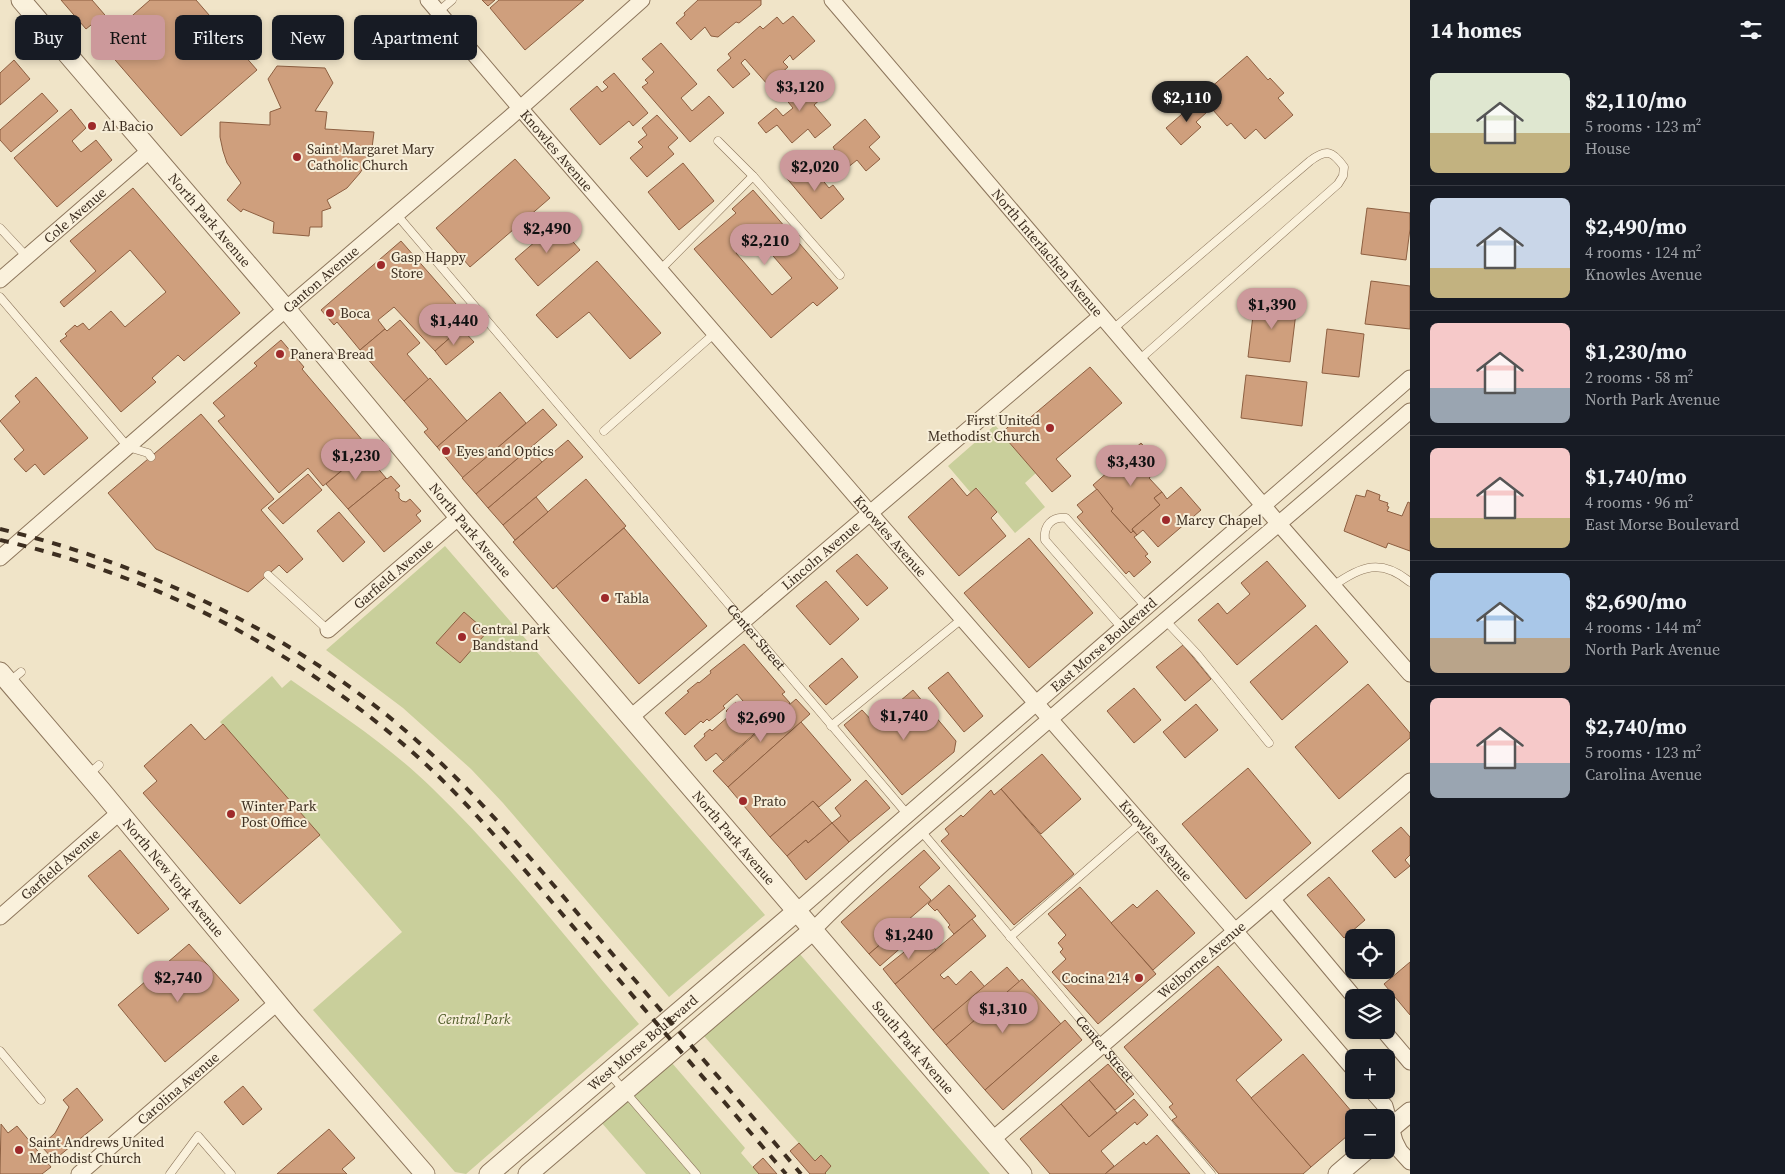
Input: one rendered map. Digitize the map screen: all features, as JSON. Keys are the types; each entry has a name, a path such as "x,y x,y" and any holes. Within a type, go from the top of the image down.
{"street":[{"name":"North Park Avenue","path":"21,0 286,308 459,517 805,921"},
{"name":"Knowles Avenue","path":"428,0 870,513 1142,822 1345,1059"},
{"name":"Canton Avenue","path":"0,558 286,308 397,215 642,0"},
{"name":"North Interlachen Avenue","path":"832,0 1279,524 1410,674"},
{"name":"Cole Avenue","path":"0,280 150,150"},
{"name":"Lincoln Avenue","path":"631,717 1101,316"},
{"name":"East Morse Boulevard","path":"805,921 908,815 1410,378"},
{"name":"East Morse Boulevard","path":"805,921 921,831 1410,411"},
{"name":"Garfield Avenue","path":"328,630 459,517"},
{"name":"North New York Avenue","path":"10,676 47,722 94,770 120,812 278,1002 425,1174"},
{"name":"Welborne Avenue","path":"993,1139 1410,781"},
{"name":"Garfield Avenue","path":"0,917 120,812"},
{"name":"Center Street","path":"908,815 921,831"},
{"path":"1273,900 1347,989"},
{"name":"West Morse Boulevard","path":"489,1174 608,1072 805,921"},
{"name":"West Morse Boulevard","path":"528,1174 624,1092 805,921"},
{"name":"South Park Avenue","path":"805,921 1022,1174"},
{"name":"Carolina Avenue","path":"79,1174 278,1002"},
{"path":"1391,1039 1410,1062"},
{"path":"562,1110 580,1129"},
{"path":"1395,1125 1410,1112"},
{"path":"1395,1141 1400,1151 1410,1162"},
{"path":"1347,1169 1357,1159"}],"lane":[{"path":"438,12 452,0"},
{"path":"718,142 753,176 840,275"},
{"path":"1113,329 1320,153 1330,153 1338,159 1344,167 1338,184 1139,360"},
{"path":"660,270 753,176"},
{"name":"Center Street","path":"397,215 908,815"},
{"path":"0,228 27,257"},
{"path":"0,297 128,447 148,453 151,457"},
{"path":"604,430 714,333"},
{"path":"1122,628 1045,540 1044,532 1047,526 1055,519 1060,517 1066,518 1146,607"},
{"path":"1333,586 1351,573 1363,568 1380,567 1410,582"},
{"path":"268,575 328,630"},
{"path":"832,726 963,618"},
{"path":"1166,621 1197,654 1270,743"},
{"path":"1010,937 1142,822"},
{"name":"Center Street","path":"921,831 1211,1174"},
{"path":"0,1051 41,1100"},
{"path":"608,1072 696,1174"},
{"path":"170,1174 198,1136 231,1174"}],"green space":[{"path":"995,425 1036,473 1025,483 1045,507 1015,533 977,488 971,493 948,466"},
{"path":"445,546 765,915 669,997 503,803 471,769 403,708 326,650"},
{"name":"Central Park","path":"272,676 282,688 291,680 328,705 399,758 432,788 513,873 639,1024 466,1174 455,1172 313,1010 402,932 220,722"},
{"path":"799,953 990,1174 826,1174 704,1036"},
{"path":"672,1063 745,1148 741,1153 759,1174 646,1174 601,1122"}],"building":[{"path":"61,0 92,0 105,15 91,15 91,25 86,29 81,23 81,15 74,15"},
{"path":"150,0 196,0 209,15 175,15 175,60 248,60 257,70 181,136 115,60 165,60 165,15 133,15"},
{"path":"482,0 495,0 488,6"},
{"path":"499,0 584,0 525,50 490,8"},
{"path":"698,0 761,0 761,5 718,37 711,36 705,27 691,40 676,23"},
{"path":"793,16 815,41 793,60 790,55 783,62 788,67 768,85 745,59 741,63 750,74 733,88 717,70 731,58 728,54 760,26 763,29 777,17 783,24"},
{"path":"661,43 697,84 681,98 692,111 709,96 724,113 690,142 642,87 648,83 645,80 654,72 642,59"},
{"path":"1247,56 1268,80 1270,78 1284,93 1278,98 1293,115 1265,139 1256,129 1245,139 1231,123 1227,126 1213,110 1221,103 1209,89"},
{"path":"14,60 30,79 0,105 0,73"},
{"name":"Saint Margaret Mary Catholic Church","path":"277,66 325,68 333,83 315,111 327,112 325,129 374,132 372,148 367,162 347,188 327,200 331,208 322,211 322,227 310,227 309,236 273,233 274,222 243,209 241,212 227,200 241,183 227,163 220,137 220,122 270,125 270,112 281,108 268,79"},
{"path":"614,73 648,113 633,126 629,121 600,145 570,109 597,86 602,92 608,87 603,82"},
{"path":"813,73 825,87 818,93 823,97 814,105 831,125 815,138 808,129 792,143 777,125 766,133 758,123 776,108 783,116 793,108 784,97"},
{"path":"42,93 58,111 11,152 0,140 0,130"},
{"path":"1197,101 1207,112 1196,122 1201,127 1181,145 1166,128"},
{"path":"71,109 86,128 72,141 81,152 96,140 112,160 57,207 14,158"},
{"path":"657,115 678,138 668,147 674,154 647,177 630,158 643,147 638,142 647,135 642,128"},
{"path":"865,119 880,137 869,147 880,159 866,171 857,160 837,176 826,163 833,157 830,154 835,150 833,147"},
{"path":"515,159 550,198 470,267 436,228"},
{"path":"683,163 714,201 679,230 648,192"},
{"path":"798,164 814,183 820,177 829,188 833,185 844,199 821,219 784,175"},
{"path":"133,188 240,313 184,361 178,355 152,378 156,382 121,412 60,341 67,336 65,334 75,325 77,327 83,323 89,330 111,311 125,327 166,292 130,250 64,307 60,302 96,271 70,241"},
{"path":"753,190 838,288 817,306 813,302 771,338 694,249 736,213 732,209","holes":["756,236 792,278 772,295 736,253"]},
{"path":"1367,208 1410,213 1406,260 1361,254"},
{"path":"557,223 580,250 538,286 515,259"},
{"path":"401,241 470,320 435,351 394,307 378,320 385,329 360,350 337,322 334,325 321,310"},
{"path":"597,261 661,333 630,359 589,312 557,338 536,315"},
{"path":"1371,281 1410,286 1410,329 1365,324"},
{"path":"1255,299 1297,304 1290,362 1248,357"},
{"path":"400,320 420,343 407,354 429,380 404,401 360,350 385,329 387,331"},
{"path":"461,328 474,342 446,365 435,351"},
{"path":"1327,329 1364,334 1359,377 1322,373"},
{"path":"281,340 304,367 302,369 369,448 323,486 308,468 279,493 218,421 225,416 213,403 257,366 254,363"},
{"name":"First United Methodist Church","path":"1090,367 1122,403 1056,459 1071,476 1052,492 1001,433 1020,417 1025,422"},
{"path":"1246,375 1307,382 1302,426 1241,418"},
{"path":"36,377 88,438 44,475 35,464 26,472 14,459 24,450 0,421 20,402 15,396"},
{"path":"430,378 467,421 437,447 424,432 428,429 404,401"},
{"path":"500,392 526,423 463,478 437,447"},
{"path":"543,409 557,425 476,494 462,478"},
{"path":"201,414 274,499 261,510 303,559 287,573 279,565 248,592 156,549 108,493"},
{"path":"568,440 583,457 503,525 488,508"},
{"path":"1141,443 1162,467 1149,478 1162,492 1154,498 1160,505 1132,529 1131,533 1111,511 1113,509 1093,485"},
{"path":"530,448 542,462 488,508 476,494"},
{"path":"364,452 386,478 348,509 326,484"},
{"path":"308,474 322,490 283,524 268,508"},
{"path":"391,476 400,486 395,490 399,493 399,498 406,502 410,499 421,511 416,515 421,521 384,552 348,509"},
{"path":"952,478 967,496 976,488 997,512 991,518 1006,536 959,576 908,517"},
{"path":"586,479 626,526 553,589 513,542"},
{"name":"Marcy Chapel","path":"1181,487 1201,510 1158,547 1143,530 1137,535 1132,529 1160,505 1154,498 1162,492 1167,499"},
{"path":"1097,489 1113,509 1111,511 1131,533 1133,531 1137,535 1134,537 1148,554 1145,556 1151,562 1134,577 1129,571 1126,574 1077,517 1083,512 1077,505"},
{"path":"1367,490 1380,495 1379,500 1388,503 1387,511 1402,516 1408,502 1410,503 1410,551 1388,543 1386,548 1344,531 1356,495 1365,497"},
{"path":"536,497 548,512 515,540 503,525"},
{"path":"339,512 365,542 343,562 317,531"},
{"path":"624,528 707,626 639,684 556,586"},
{"path":"1029,538 1093,613 1029,668 964,593"},
{"path":"857,554 888,588 867,606 836,571"},
{"path":"1267,561 1306,606 1237,665 1198,620 1218,603 1227,614 1250,594 1241,583"},
{"path":"826,581 859,619 830,645 796,606"},
{"name":"Central Park Bandstand","path":"464,612 487,632 460,663 436,643"},
{"path":"1316,625 1348,662 1282,720 1250,682"},
{"path":"744,644 785,692 782,694 790,703 723,761 716,753 706,761 694,746 705,736 704,734 710,729 712,731 730,715 726,711 736,702 739,705 743,701 737,694 723,706 725,708 709,721 707,719 703,723 701,721 685,735 665,713 689,692 687,691"},
{"path":"1183,645 1211,679 1185,701 1156,667"},
{"path":"842,658 858,677 826,705 809,686"},
{"path":"948,672 983,716 964,732 928,688"},
{"path":"1368,684 1410,733 1410,738 1339,799 1295,747"},
{"path":"1134,688 1161,720 1134,743 1107,711"},
{"path":"913,690 956,741 954,752 902,795 844,725 862,710 874,723"},
{"path":"796,699 810,714 728,787 713,771"},
{"path":"1196,704 1218,730 1185,758 1163,732"},
{"path":"801,722 851,780 819,807 813,801 770,837 728,787"},
{"name":"Winter Park Post Office","path":"191,724 205,740 223,724 320,835 240,904 143,793 157,781 144,766"},
{"path":"1042,754 1081,799 1041,834 1001,789"},
{"path":"1248,768 1311,843 1246,899 1182,824"},
{"path":"866,780 890,808 849,842 832,823 841,816 835,808"},
{"path":"1001,789 1074,874 1014,925 941,841 949,834 945,829 961,815 963,817 991,790 994,795"},
{"path":"813,801 832,823 808,843 806,840 787,856 770,837"},
{"path":"832,823 849,842 806,880 787,856 806,840 808,843"},
{"path":"1401,827 1410,837 1410,855 1405,860 1410,866 1395,878 1372,851"},
{"path":"120,850 169,909 138,934 88,876"},
{"path":"924,850 940,868 919,887 931,900 869,954 841,922"},
{"path":"1329,877 1365,920 1354,929 1345,929 1344,938 1307,895"},
{"path":"949,885 976,916 954,934 948,927 950,925 937,909 935,911 928,904"},
{"path":"1080,887 1156,974 1098,1024 1052,972 1066,959 1060,952 1063,949 1058,943 1066,935 1048,914"},
{"path":"1157,890 1195,933 1153,970 1111,923 1133,904 1137,908"},
{"path":"910,919 920,931 880,966 869,954"},
{"path":"972,919 986,936 940,975 944,979 948,976 956,985 971,971 985,987 933,1030 895,984"},
{"path":"924,936 936,950 895,984 883,969"},
{"path":"189,944 239,1000 165,1062 118,1005"},
{"path":"1410,962 1410,1015 1395,997 1395,989 1388,989 1384,984 1390,979 1395,979 1395,975"},
{"path":"1218,966 1282,1040 1236,1080 1311,1167 1303,1174 1219,1174 1172,1120 1177,1117 1169,1107 1173,1104 1124,1047"},
{"path":"1007,967 1020,982 946,1045 933,1030"},
{"path":"1022,979 1061,1024 985,1090 946,1045"},
{"path":"1065,1020 1082,1040 1003,1110 985,1090"},
{"path":"1303,1054 1349,1109 1345,1109 1345,1138 1311,1167 1251,1098"},
{"path":"1108,1064 1134,1094 1115,1110 1089,1080"},
{"path":"1089,1080 1117,1113 1089,1137 1061,1104"},
{"path":"243,1086 262,1109 243,1125 224,1102"},
{"path":"77,1088 103,1120 54,1160 41,1146 55,1133 69,1107 63,1100"},
{"path":"1134,1099 1148,1115 1137,1125 1135,1122 1101,1151 1114,1166 1105,1174 1050,1174 1020,1139 1061,1104 1089,1137"},
{"name":"Saint Andrews United Methodist Church","path":"1,1124 8,1133 17,1126 51,1167 42,1174 0,1174"},
{"path":"329,1129 355,1158 342,1169 347,1174 277,1174"},
{"path":"1157,1135 1190,1174 1105,1174 1144,1142 1146,1145"},
{"path":"799,1143 815,1161 821,1155 831,1166 826,1174 810,1174 790,1151"},
{"path":"763,1158 777,1174 759,1174 753,1167"}],"railway":[{"path":"0,529 102,559 153,578 202,600 296,651 340,680 383,712 440,762 492,816 801,1174"},
{"path":"0,540 58,555 170,596 223,622 275,652 326,684 373,720 419,758 478,817 786,1174"}],"place":[{"name":"Al Bacio","path":"92,126"},
{"name":"Saint Margaret Mary Catholic Church","path":"297,157"},
{"name":"Gasp Happy Store","path":"381,265"},
{"name":"Boca","path":"330,313"},
{"name":"Panera Bread","path":"280,354"},
{"name":"First United Methodist Church","path":"1050,428"},
{"name":"Eyes and Optics","path":"446,451"},
{"name":"Marcy Chapel","path":"1166,520"},
{"name":"Tabla","path":"605,598"},
{"name":"Central Park Bandstand","path":"462,637"},
{"name":"Prato","path":"743,801"},
{"name":"Winter Park Post Office","path":"231,814"},
{"name":"Cocina 214","path":"1139,978"},
{"name":"Saint Andrews United Methodist Church","path":"19,1150"}]}
